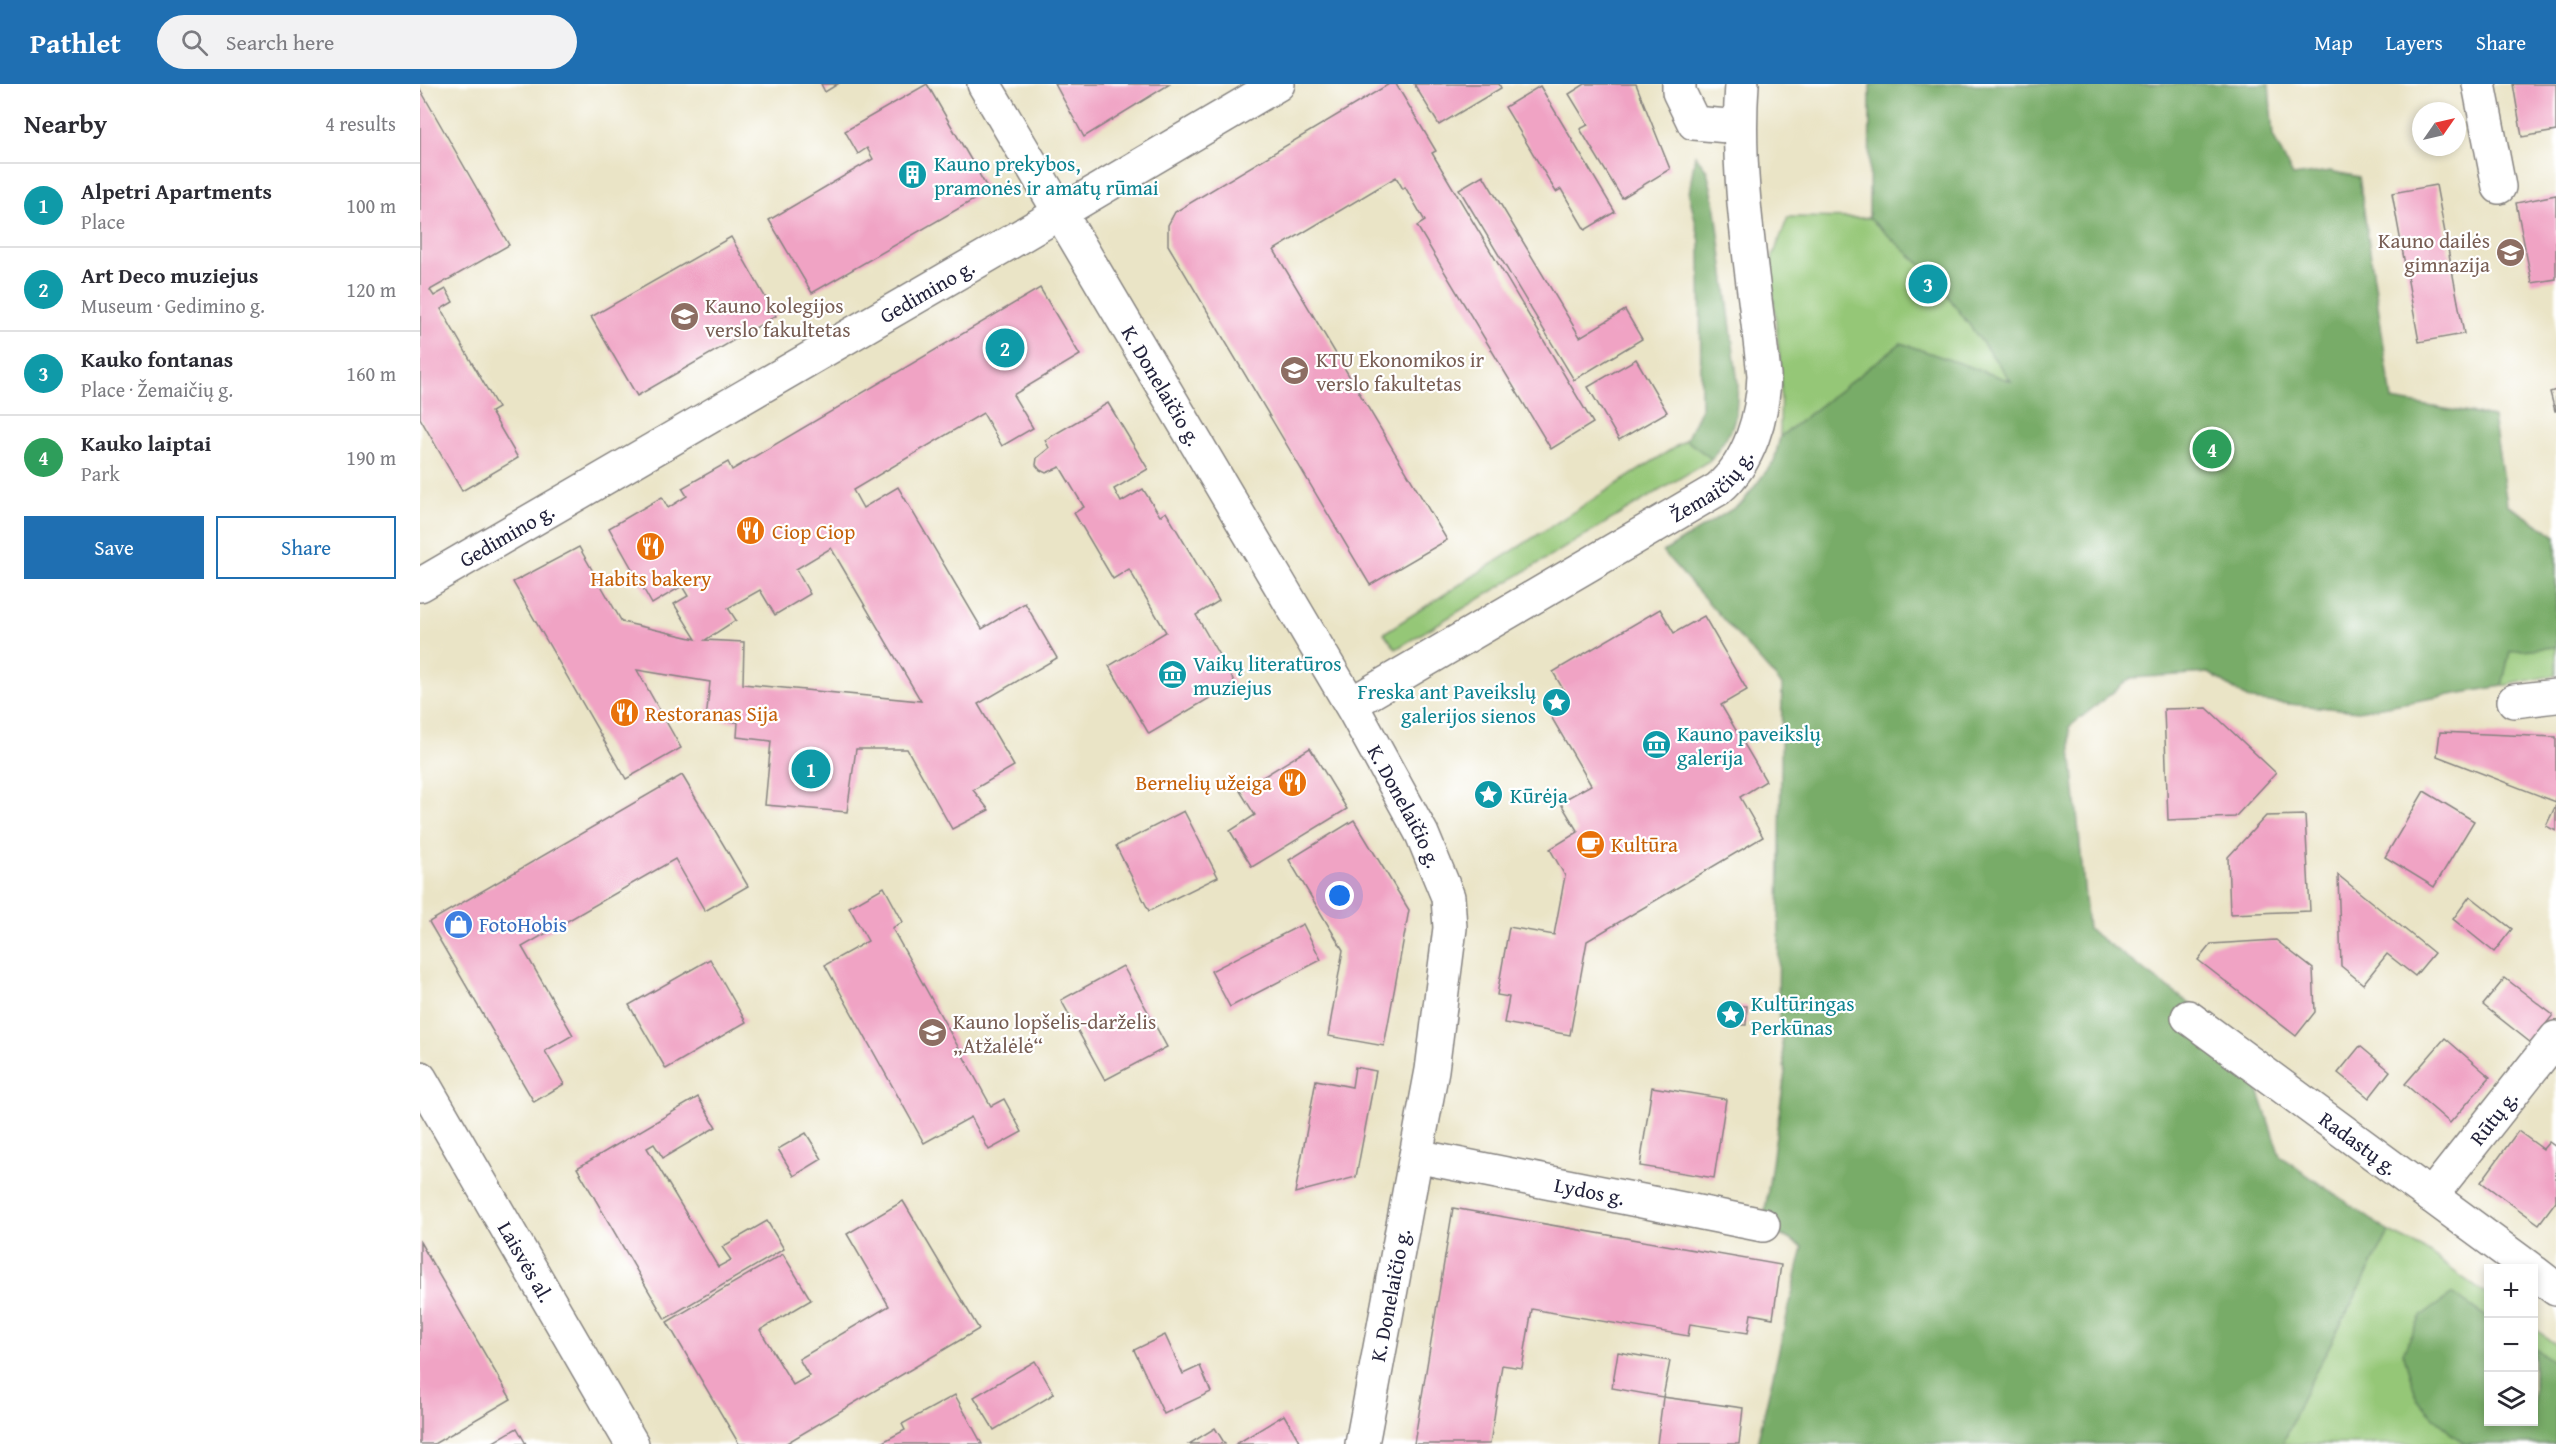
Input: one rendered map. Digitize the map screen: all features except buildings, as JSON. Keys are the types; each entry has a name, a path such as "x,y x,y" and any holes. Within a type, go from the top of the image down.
{"street":[{"name":"K. Donelaičio g.","path":"984,84 1351,704 1422,834 1448,897 1450,928 1445,982 1432,1070 1362,1444"},
{"name":"Gedimino g.","path":"420,585 1278,84"},
{"path":"1679,84 1679,92 1694,123 1739,127"},
{"name":"Žemaičių g.","path":"1351,704 1718,489 1744,458 1762,398 1764,375 1743,208 1739,127 1742,84"},
{"path":"2479,84 2499,188"},
{"path":"2514,701 2556,696"},
{"name":"Radastų g.","path":"2188,1017 2522,1264"},
{"name":"Rūtų g.","path":"2431,1196 2556,1038"},
{"name":"Laisvės al.","path":"420,1078 632,1444"},
{"name":"Lydos g.","path":"1416,1156 1762,1225"},
{"path":"2538,1275 2556,1288"}],"green space":[{"path":"1870,84 2269,84 2273,136 2293,176 2330,171 2359,177 2392,400 2493,417 2507,504 2556,536 2556,647 2510,651 2502,686 2358,711 2250,700 2209,673 2131,678 2069,727 2088,929 2242,1042 2280,1156 2389,1232 2301,1400 2283,1444 1757,1444 1803,1247 1763,1225 1785,1072 1778,1007 1782,685 1663,552 1742,503 1774,461 1780,437 1901,343 2011,381 1932,275 1869,218"},
{"path":"1695,155 1707,170 1716,210 1738,384 1736,414 1731,430 1712,459 1686,440 1701,408 1700,242 1689,194"},
{"path":"1788,217 1869,218 1980,251 2556,545 2556,675 2502,686 2412,651 2012,382 1901,343 1780,437 1781,373 1770,264"},
{"path":"1686,440 1712,459 1396,649 1384,633"},
{"path":"2389,1232 2422,1248 2484,1293 2484,1426 2538,1426 2538,1331 2556,1345 2556,1444 2283,1444 2301,1400"},
{"path":"2453,1294 2484,1315 2484,1426 2538,1426 2538,1351 2556,1364 2556,1444 2465,1444 2450,1433 2417,1399 2403,1352 2422,1315"}],"place":[{"name":"Kauno prekybos, pramonės ir amatų rūmai","path":"913,175"},
{"name":"Kauno dailės gimnazija","path":"2511,252"},
{"name":"Kauko fontanas","path":"1928,284"},
{"name":"Kauno kolegijos verslo fakultetas","path":"684,317"},
{"name":"Art Deco muziejus","path":"1005,348"},
{"name":"KTU Ekonomikos ir verslo fakultetas","path":"1295,371"},
{"name":"Kauko laiptai","path":"2212,449"},
{"name":"Ciop Ciop","path":"751,531"},
{"name":"Habits bakery","path":"651,547"},
{"name":"Vaikų literatūros muziejus","path":"1172,675"},
{"name":"Freska ant Paveikslų galerijos sienos","path":"1557,703"},
{"name":"Restoranas Sija","path":"624,713"},
{"name":"Kauno paveikslų galerija","path":"1656,745"},
{"name":"Alpetri Apartments","path":"811,769"},
{"name":"Bernelių užeiga","path":"1293,782"},
{"name":"Kūrėja","path":"1489,795"},
{"name":"Kultūra","path":"1590,844"},
{"name":"FotoHobis","path":"458,924"},
{"name":"Kultūringas Perkūnas","path":"1730,1015"},
{"name":"Kauno lopšelis-darželis „Atžalėlė“","path":"932,1033"}]}
